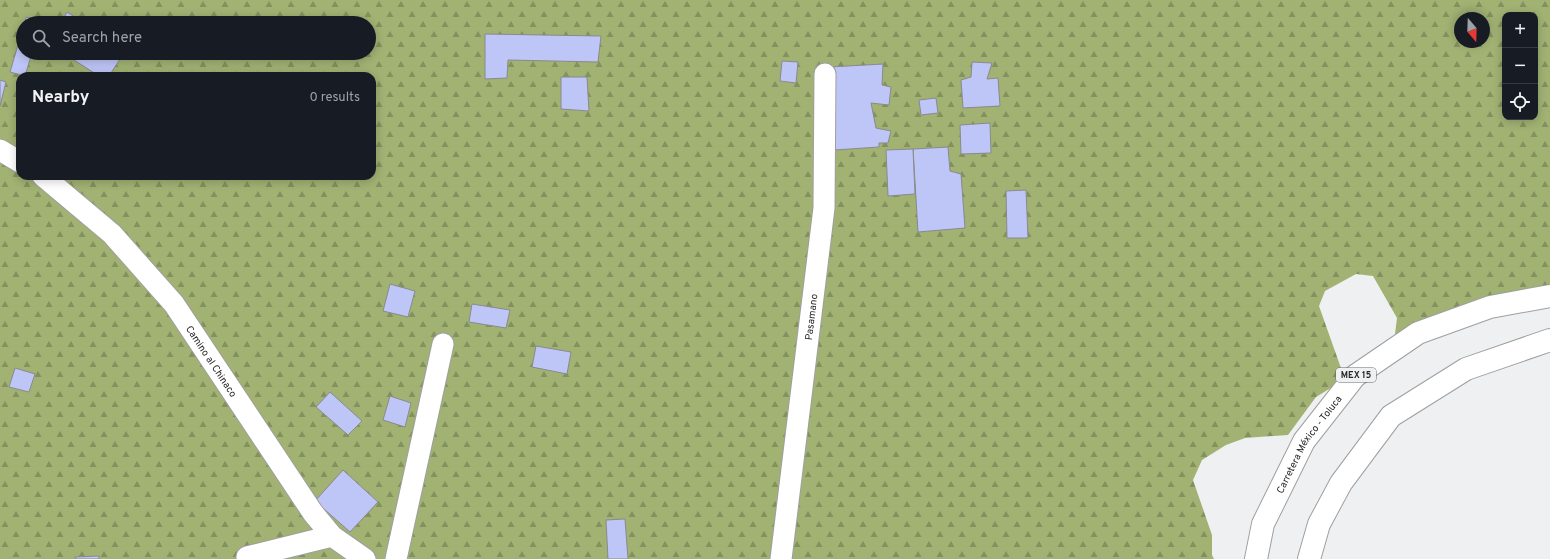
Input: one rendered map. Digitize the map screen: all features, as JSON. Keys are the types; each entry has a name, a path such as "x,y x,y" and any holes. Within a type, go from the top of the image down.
{"main road":[{"name":"Carretera México - Toluca","path":"1256,559 1263,524 1304,441 1354,376 1418,333 1490,307 1550,296"},
{"path":"1309,559 1319,524 1341,483 1391,416 1466,369 1550,340"}],"street":[{"name":"Pasamano","path":"781,559 824,208 825,74"},
{"path":"0,150 16,160"},
{"name":"Camino al Chinaco","path":"48,180 112,234 174,304 313,513 332,536 365,559"},
{"path":"396,559 443,344"},
{"path":"246,557 332,536"}],"green space":[{"path":"0,0 1550,0 1550,287 1404,338 1395,334 1397,318 1373,276 1356,274 1325,291 1319,306 1342,371 1339,383 1316,397 1288,435 1245,438 1226,445 1202,460 1193,480 1212,535 1212,555 1214,559 0,559"}],"building":[{"path":"67,12 73,16 65,16"},
{"path":"485,34 601,36 598,62 508,60 507,78 485,79"},
{"path":"16,52 16,60 30,60 26,72 16,72 16,74 10,72"},
{"path":"74,60 119,60 112,72 93,72"},
{"path":"782,61 798,62 796,83 780,81"},
{"path":"972,62 992,63 987,79 998,78 1000,106 963,108 961,80 971,77"},
{"path":"883,64 882,85 891,87 889,105 871,103 876,128 891,131 888,143 879,143 879,147 835,150 830,67"},
{"path":"561,77 587,77 589,111 561,109"},
{"path":"0,80 6,82 0,106"},
{"path":"936,98 938,113 921,115 919,100"},
{"path":"990,123 991,153 961,154 960,125"},
{"path":"948,147 950,171 961,174 965,228 918,232 913,149"},
{"path":"913,149 915,194 888,196 886,150"},
{"path":"1026,190 1028,238 1007,238 1006,191"},
{"path":"390,284 415,291 408,317 383,311"},
{"path":"472,304 510,310 506,328 469,322"},
{"path":"536,346 571,352 567,374 532,367"},
{"path":"15,368 35,374 29,392 9,387"},
{"path":"330,392 362,421 348,435 316,407"},
{"path":"390,396 411,403 405,427 383,420"},
{"path":"343,470 378,502 350,532 315,501"},
{"path":"625,519 628,559 608,559 606,520"},
{"path":"99,556 99,559 76,559 75,557"}]}
